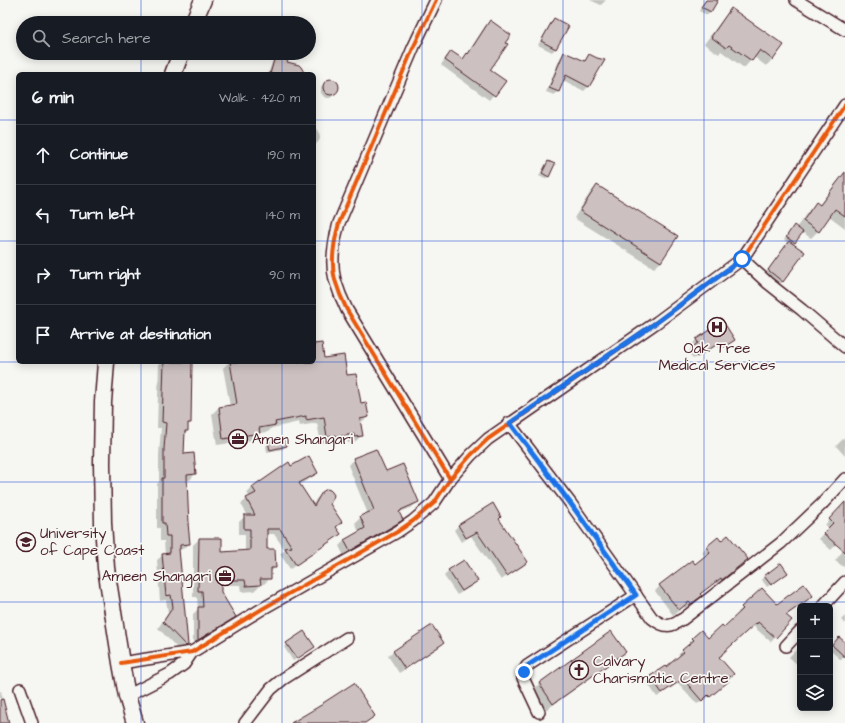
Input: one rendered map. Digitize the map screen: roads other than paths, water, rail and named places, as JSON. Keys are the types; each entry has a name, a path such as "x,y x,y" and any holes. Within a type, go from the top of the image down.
{"highway":[{"path":"196,16 203,0"},
{"path":"174,72 178,60"},
{"path":"106,364 102,448 103,523 106,568 127,696 135,723"}],"street":[{"path":"436,0 414,46 339,223 334,242 333,263 338,291 346,310 450,479"},
{"path":"796,0 845,30"},
{"path":"121,663 192,652 262,609 397,532 413,521 434,503 450,479 488,438 657,322 742,259 845,105"},
{"path":"742,259 768,283 845,347"},
{"path":"510,423 571,504 652,618 658,623 667,625 674,624 736,579 781,543 822,504 845,479"},
{"path":"826,603 845,582"},
{"path":"539,712 523,678 527,666 636,595"},
{"path":"786,646 797,634"},
{"path":"245,723 271,689 279,682 347,638"},
{"path":"127,696 170,674 184,664 192,652"},
{"path":"20,689 32,723"}],"place":[{"name":"Oak Tree Medical Services","path":"717,327"},
{"name":"Amen Shangari","path":"238,439"},
{"name":"University of Cape Coast","path":"26,542"},
{"name":"Ameen Shangari","path":"225,576"},
{"name":"Calvary Charismatic Centre","path":"579,670"}]}
